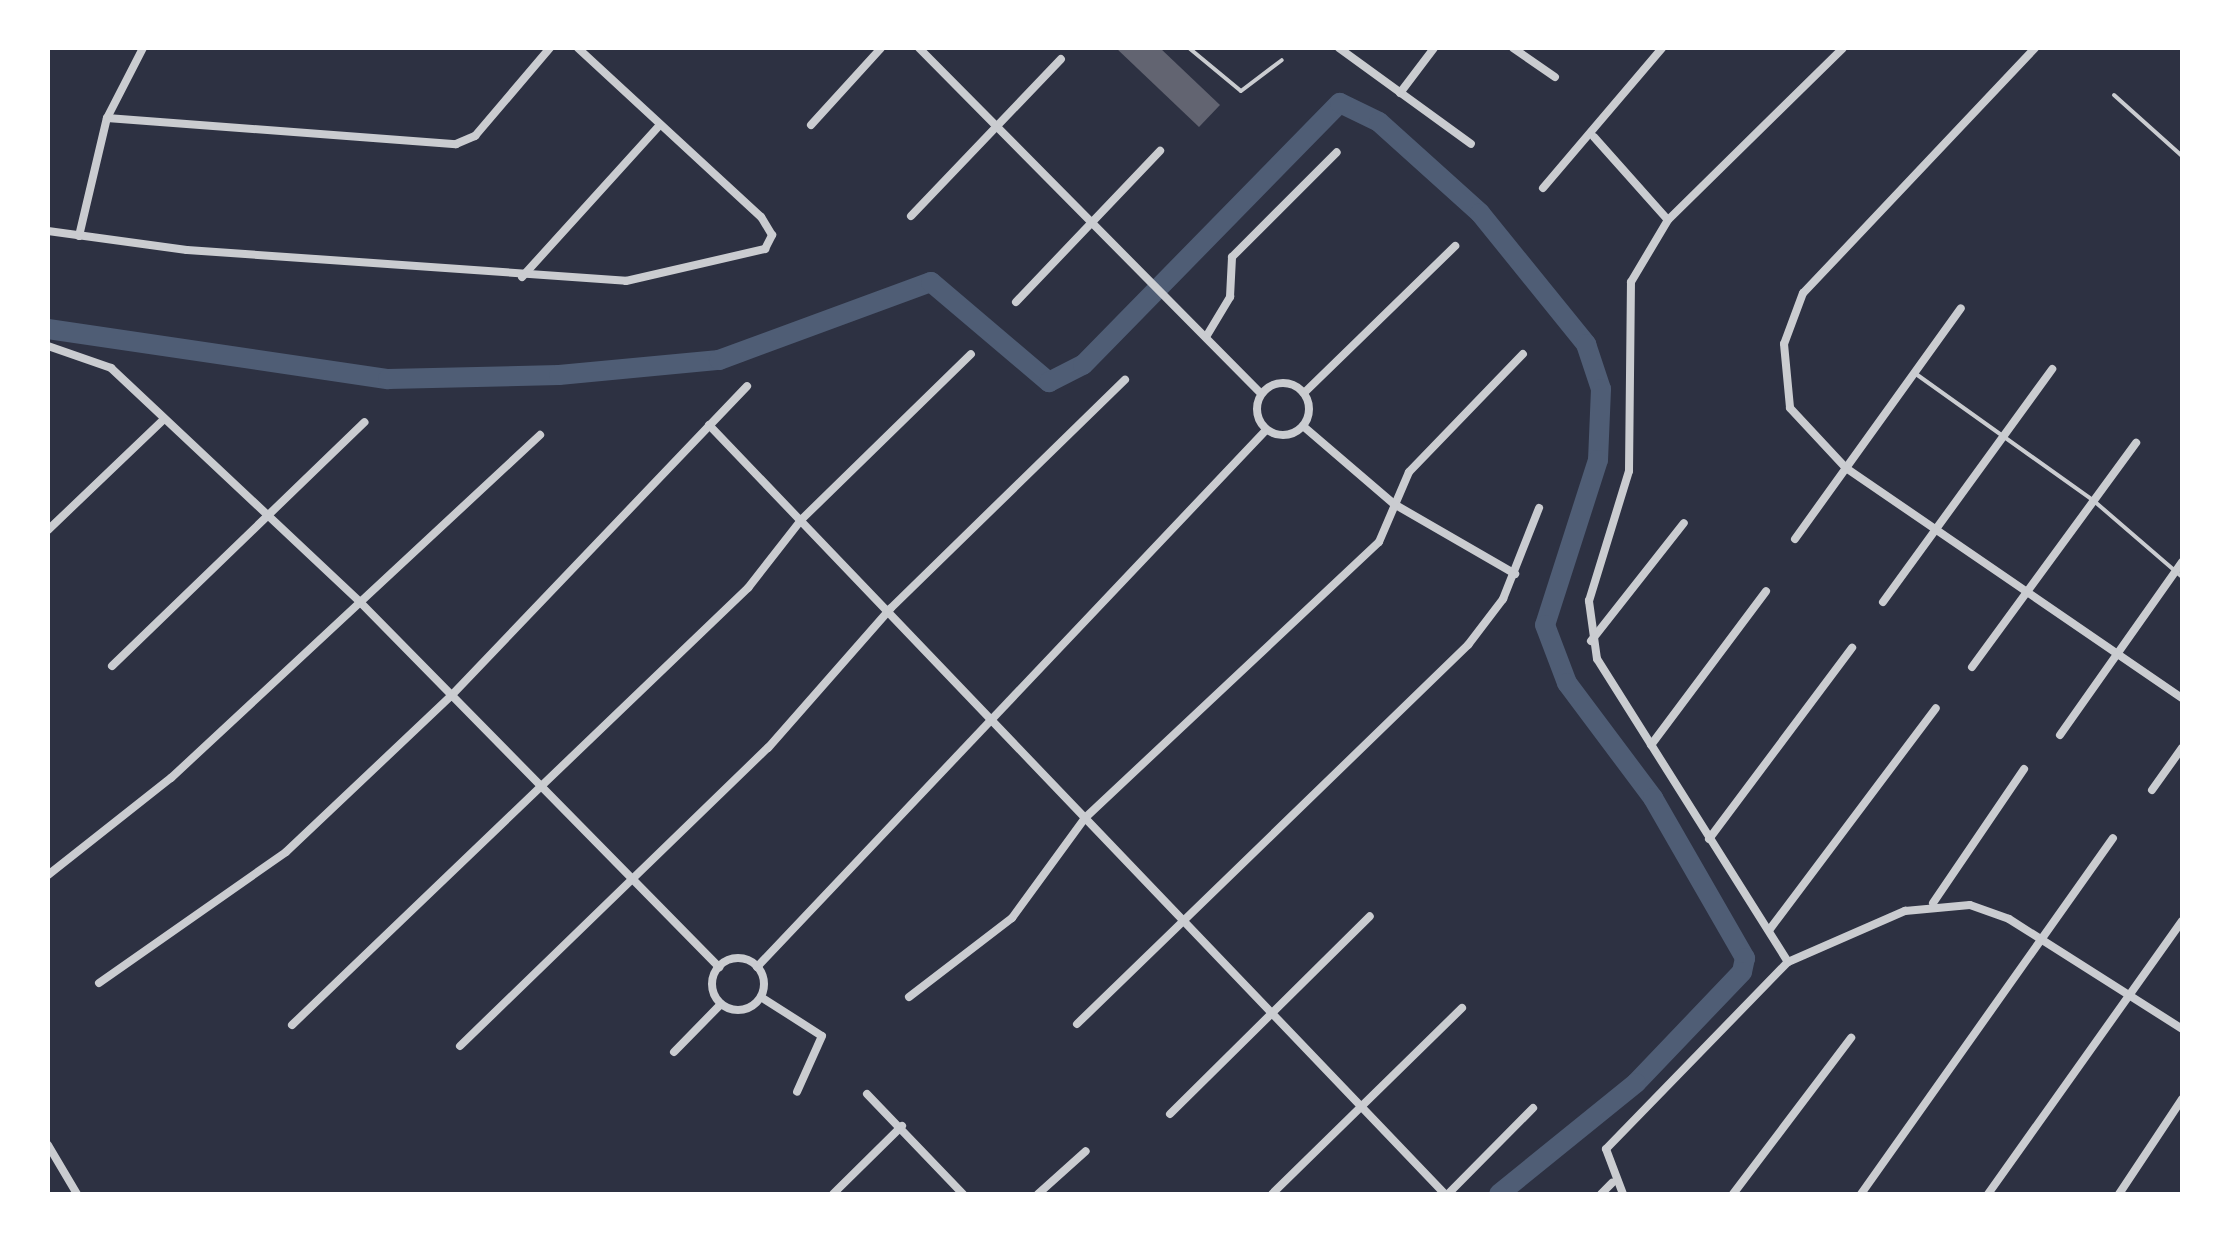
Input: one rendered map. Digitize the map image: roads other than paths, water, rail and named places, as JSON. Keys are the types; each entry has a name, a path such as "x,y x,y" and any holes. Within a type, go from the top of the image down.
{"street":[{"path":"79,236 107,118 143,48"},
{"path":"107,118 456,144 475,136 550,48"},
{"path":"48,231 522,277 626,281 766,249 772,235 761,217 658,127 578,48"},
{"path":"811,125 881,48"},
{"path":"919,48 1260,392 1266,430"},
{"path":"1340,48 1471,144"},
{"path":"1400,93 1434,48"},
{"path":"1512,48 1555,77"},
{"path":"1543,188 1594,136 1662,48"},
{"path":"1788,962 1591,641 1589,601 1628,472 1632,282 1668,220 1843,48"},
{"path":"2035,48 1803,293 1784,344 1790,408 1846,468 2026,595 2182,698"},
{"path":"912,216 1061,59"},
{"path":"522,277 658,127"},
{"path":"1594,136 1668,220"},
{"path":"1016,302 1160,151"},
{"path":"1206,337 1230,297 1232,257 1337,152"},
{"path":"1303,426 1304,393 1455,246"},
{"path":"1795,539 1961,308"},
{"path":"48,346 97,358 269,516 361,603 632,883 719,967"},
{"path":"292,1025 748,588 802,519 972,354"},
{"path":"909,996 1012,918 1086,818 1379,542 1410,472 1523,354"},
{"path":"1883,602 2052,369"},
{"path":"460,1046 632,883 890,608 1126,380"},
{"path":"1260,392 1291,384 1304,393"},
{"path":"99,983 286,852 450,697 747,386"},
{"path":"48,530 164,420"},
{"path":"112,666 365,422"},
{"path":"709,425 890,608 1180,920 1446,1194 1534,1108"},
{"path":"1303,426 1394,504 1515,574"},
{"path":"1266,430 1285,436 1303,426"},
{"path":"758,967 890,836 988,714 1266,430"},
{"path":"48,875 171,778 540,435"},
{"path":"1972,667 2136,443"},
{"path":"1077,1024 1468,644 1515,574 1539,508"},
{"path":"1591,641 1684,523"},
{"path":"2060,735 2179,574 2182,562"},
{"path":"1651,744 1766,590"},
{"path":"1709,839 1852,648"},
{"path":"1770,929 1936,708"},
{"path":"2152,790 2182,748"},
{"path":"1933,903 2024,769"},
{"path":"1861,1194 2113,838"},
{"path":"1623,1194 1612,1183 1606,1149 1788,962 1933,903 1970,905 2045,938 2182,1029"},
{"path":"1170,1114 1370,916"},
{"path":"1988,1194 2182,921"},
{"path":"720,1004 712,986 719,967 738,958 758,967"},
{"path":"758,967 761,997"},
{"path":"720,1004 742,1010 761,997"},
{"path":"761,997 822,1036 798,1092"},
{"path":"674,1052 720,1004"},
{"path":"1272,1194 1462,1008"},
{"path":"1734,1194 1851,1038"},
{"path":"866,1094 902,1126 963,1194"},
{"path":"2120,1194 2182,1099"},
{"path":"833,1194 902,1126"},
{"path":"48,1145 77,1194"},
{"path":"1038,1194 1086,1151"},
{"path":"1601,1194 1612,1183"}],"lane":[{"path":"1189,48 1242,92 1282,60"},
{"path":"2114,95 2182,156"},
{"path":"1915,373 2094,501 2179,574"}],"waterway":[{"path":"48,329 388,379 559,375 719,360 931,282 1049,382 1083,365 1340,103 1379,122 1480,213 1586,344 1601,389 1598,460 1545,625 1567,683 1653,798 1745,958 1742,972 1636,1083 1499,1194"}]}
